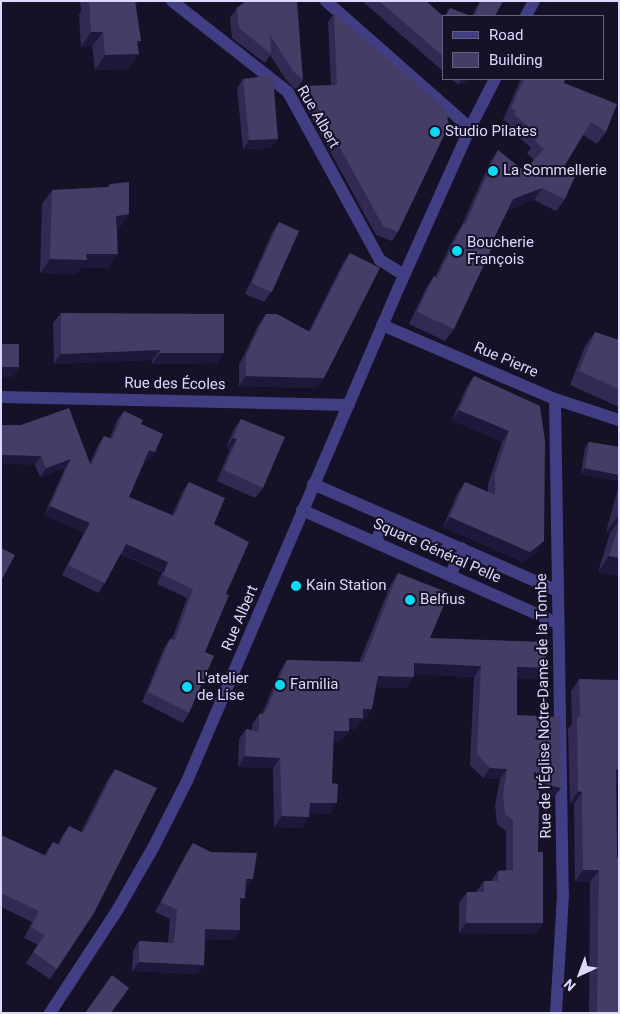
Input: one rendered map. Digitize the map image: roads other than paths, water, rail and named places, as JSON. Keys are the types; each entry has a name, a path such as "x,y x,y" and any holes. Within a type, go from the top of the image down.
{"street":[{"name":"Rue Albert","path":"172,1 288,92 380,260 404,275"},
{"path":"326,1 470,128"},
{"path":"527,15 534,1"},
{"name":"Rue Albert","path":"50,1013 101,937 153,848 214,718 404,275 470,128 494,80"},
{"name":"Rue Pierre","path":"382,325 554,399 619,420"},
{"name":"Rue des Écoles","path":"1,397 348,405"},
{"name":"Rue de l’Église Notre-Dame de la Tombe","path":"554,399 563,896 556,1013"},
{"name":"Square Général Pelle","path":"313,484 558,591"},
{"name":"Square Général Pelle","path":"302,510 451,574 557,623"},
{"path":"376,541 387,516"},
{"path":"451,574 462,548"}],"place":[{"name":"Studio Pilates","path":"435,132"},
{"name":"La Sommellerie","path":"493,171"},
{"name":"Boucherie François","path":"457,251"},
{"name":"Kain Station","path":"296,586"},
{"name":"Belfius","path":"410,600"},
{"name":"Familia","path":"280,685"},
{"name":"L'atelier de Lise","path":"187,687"}]}
